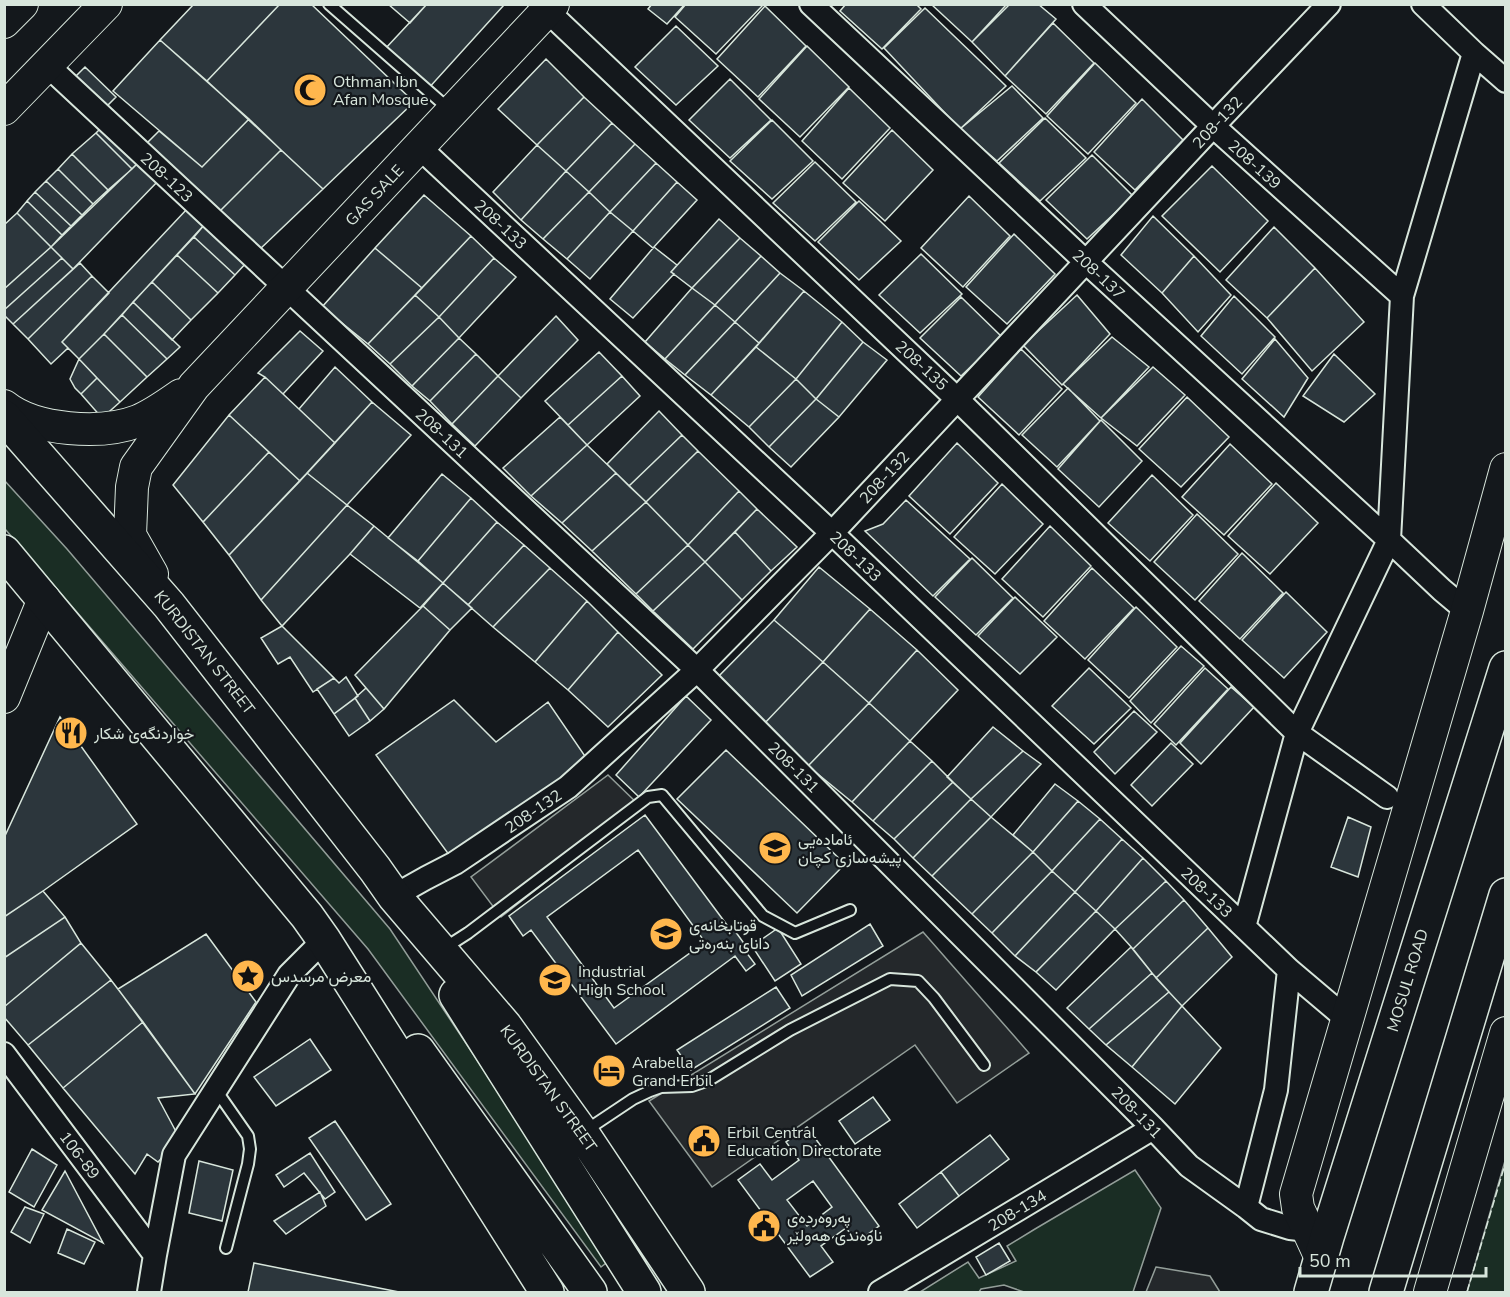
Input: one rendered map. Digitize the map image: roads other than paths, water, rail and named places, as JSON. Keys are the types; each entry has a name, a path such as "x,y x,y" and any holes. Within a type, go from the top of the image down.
{"highway":[{"name":"KURDISTAN STREET","path":"4,417 169,605 375,869 644,1293"},
{"path":"4,552 307,916 547,1293"},
{"name":"MOSUL ROAD","path":"1311,1293 1314,1244 1506,668"},
{"path":"1386,1293 1506,895"},
{"name":"KURDISTAN STREET","path":"394,896 505,1026 582,1133 688,1293"},
{"path":"324,940 412,1042 590,1293"}],"street":[{"path":"4,22 22,4"},
{"path":"4,109 106,4"},
{"name":"208-137","path":"811,4 1086,262 1467,611"},
{"name":"208-139","path":"1084,4 1213,126 1402,296"},
{"name":"208-132","path":"394,896 455,863 568,787 697,670 832,533 1329,4"},
{"path":"1423,4 1506,81"},
{"name":"GAS SALE","path":"194,386 452,112 546,7"},
{"name":"208-135","path":"546,7 957,399 1297,733 1387,797"},
{"path":"1244,927 1297,733 1389,540 1402,296 1474,53"},
{"name":"208-123","path":"47,65 286,288"},
{"name":"208-133","path":"419,147 832,533 1289,970 1347,1020"},
{"name":"208-131","path":"286,288 697,670 1189,1166 1261,1219 1290,1228 1314,1244"},
{"path":"4,406 45,424 97,429 138,421 194,386"},
{"path":"169,605 130,535 132,488 136,467 194,386"},
{"path":"1314,1244 1298,1208 1296,1194 1467,611 1506,469"},
{"path":"4,697 44,599"},
{"path":"149,1293 174,1155 289,975 324,940"},
{"path":"1246,1206 1276,1090 1289,970"},
{"path":"1430,1293 1506,1033"},
{"name":"106-89","path":"4,1054 155,1255"},
{"name":"208-134","path":"880,1293 1153,1128"}],"lane":[{"path":"330,4 452,112"},
{"path":"441,951 648,797 662,795 763,916 795,933 850,910"},
{"path":"582,1133 633,1099 650,1091 661,1087 692,1086 709,1080 790,1030 890,980 918,981 934,998 984,1065"},
{"path":"215,1090 248,1136 250,1149 226,1248"}],"place":[{"name":"Othman Ibn Afan Mosque","path":"310,90"},
{"name":"خواردنگەی شکار","path":"71,733"},
{"name":"ئامادەیی پیشەسازی کچان","path":"775,848"},
{"name":"قوتابخانەی دانای بنەرەتی","path":"666,934"},
{"name":"معرض مرسدس","path":"248,976"},
{"name":"Industrial High School","path":"555,980"},
{"name":"Arabella Grand Erbil","path":"609,1071"},
{"name":"Erbil Central Education Directorate","path":"704,1141"},
{"name":"پەروەردەی ناوەندی هەولێر","path":"764,1226"}]}
